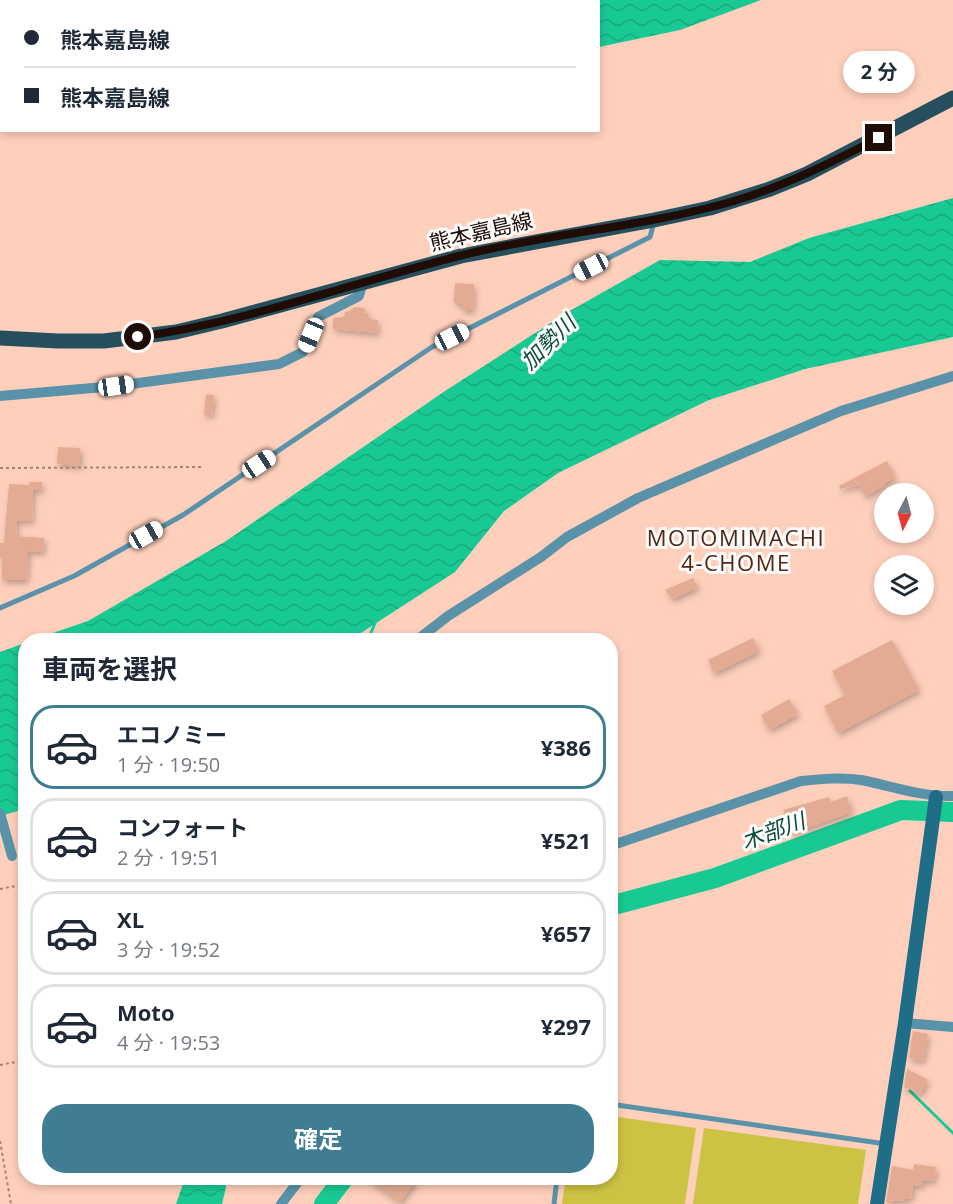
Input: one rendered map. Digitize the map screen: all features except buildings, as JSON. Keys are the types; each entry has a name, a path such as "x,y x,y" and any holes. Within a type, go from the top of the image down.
{"main road":[{"name":"熊本嘉島線","path":"0,338 58,342 104,341 176,332 461,256 654,220 736,201 788,182 841,158 953,98"}],"street":[{"path":"0,396 116,386 279,364 303,352 318,317 359,296 363,282"},
{"path":"426,633 567,537 638,498 841,411 953,376"},
{"path":"618,843 801,782 828,778 859,780 936,801 953,796"},
{"path":"877,1204 936,801"},
{"path":"0,813 12,856"},
{"path":"905,1023 953,1027"},
{"path":"281,1204 296,1185"}],"lane":[{"path":"0,608 74,576 183,515 432,347 650,237 654,220"},
{"path":"618,1105 887,1144"},
{"path":"554,1204 556,1185"}],"path":[{"path":"0,468 202,467"},
{"path":"0,889 18,886"},
{"path":"0,1065 18,1062"},
{"path":"0,1141 11,1204"}],"shaded area":[{"path":"618,1117 696,1128 685,1204 562,1204 565,1185 618,1185"},
{"path":"704,1128 866,1150 858,1204 693,1204"}],"water":[{"path":"600,0 761,0 680,30 600,47"},
{"name":"加勢川","path":"953,198 953,337 805,369 709,400 558,473 504,511 455,572 361,633 53,633 88,621 226,541 445,391 568,312 660,260 750,262 809,238"},
{"path":"18,646 18,811 0,816 0,652"},
{"path":"183,1185 226,1185 222,1204 176,1204"}],"waterway":[{"path":"371,633 375,623"},
{"name":"木部川","path":"618,904 715,878 901,810 953,812"},
{"path":"910,1091 953,1133"},
{"name":"木部川","path":"324,1204 339,1185"}],"district":[{"name":"MOTOMIMACHI 4-CHOME","path":"736,550"}],"route":[{"path":"138,337 176,332 222,321 461,256 536,240 654,220 736,201 807,174 879,138"}]}
